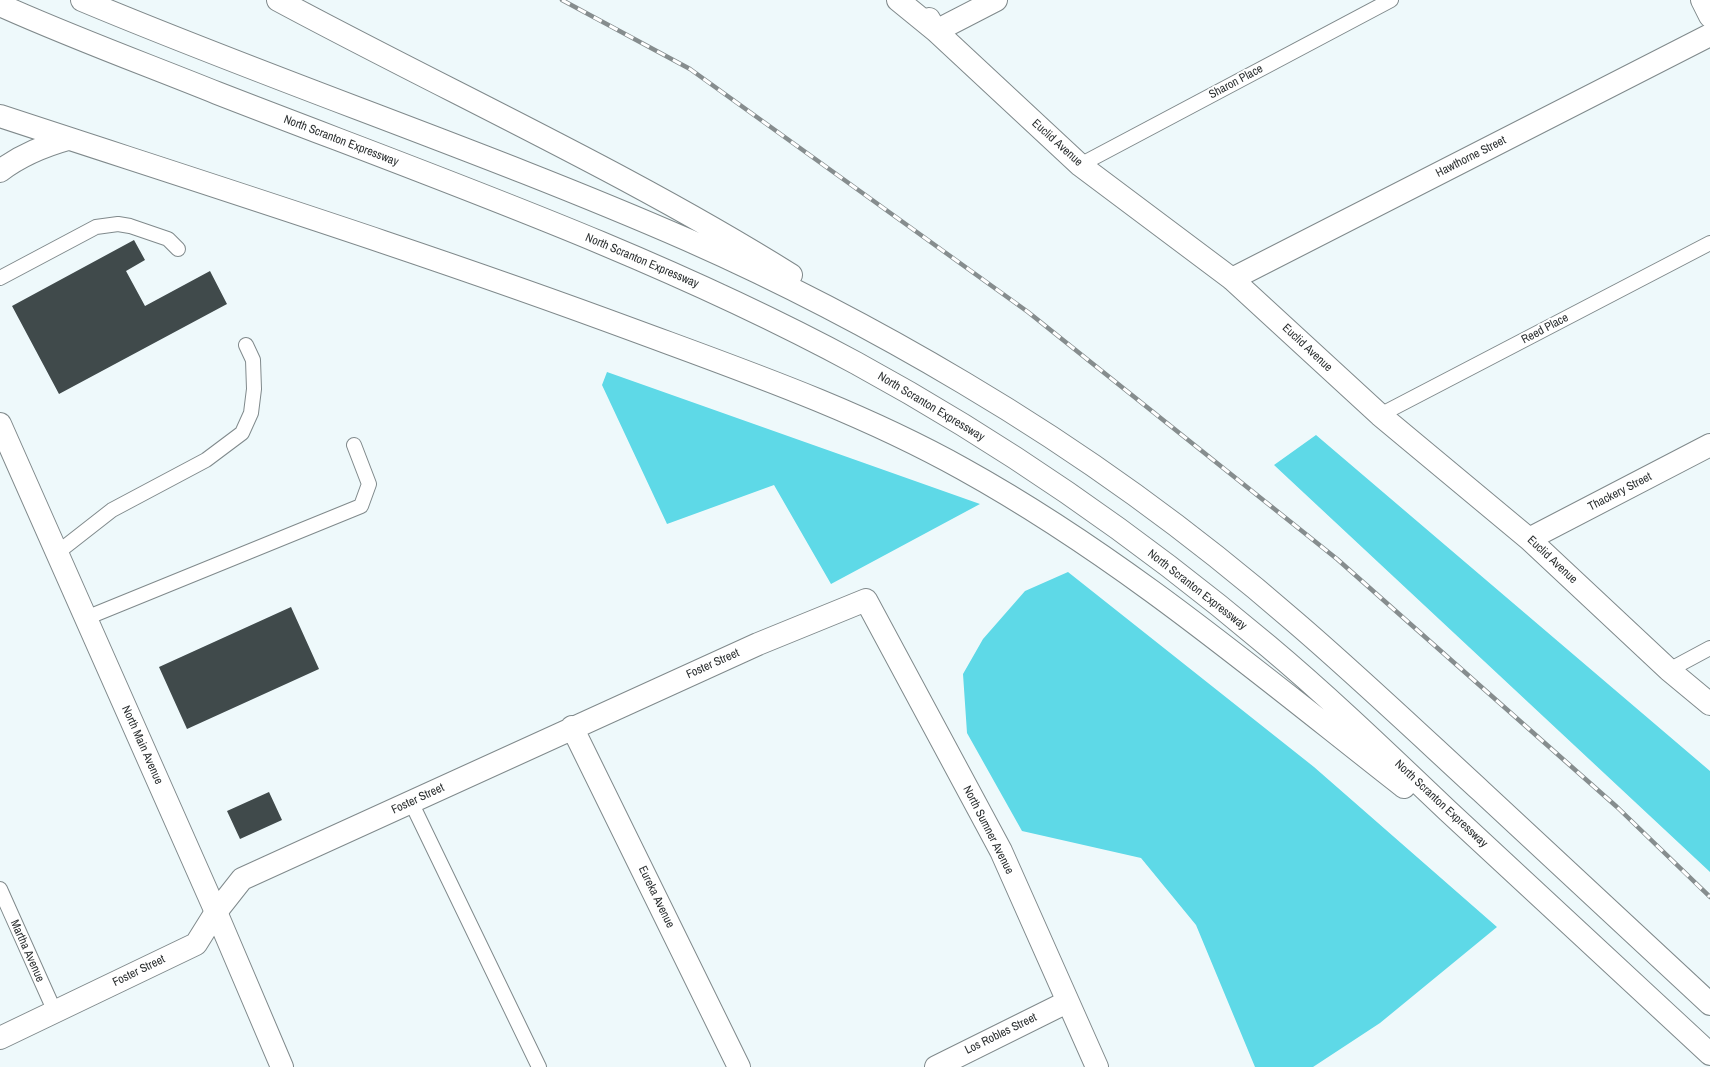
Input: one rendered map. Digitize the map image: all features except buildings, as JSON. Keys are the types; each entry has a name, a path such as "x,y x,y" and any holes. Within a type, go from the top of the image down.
{"main road":[{"path":"82,0 603,204 693,242 788,287 875,332 965,383"},
{"path":"278,0 685,211 750,249 1049,436 1131,493 1291,618 1366,684 1710,1004"},
{"name":"Euclid Avenue","path":"898,0 936,31 1080,165 1232,279 1380,415 1529,539 1669,670 1710,704"},
{"path":"918,0 936,31 996,0"},
{"path":"1702,0 1710,16"},
{"name":"North Scranton Expressway","path":"0,5 98,46 589,238 678,275 778,323 858,364 946,414 1029,466 1110,522 1268,646 1341,711 1710,1054"},
{"name":"Hawthorne Street","path":"1232,279 1710,35"},
{"path":"0,116 369,237 575,308 779,384 902,437 1016,499 1129,574 1520,878"},
{"path":"0,171 19,158 40,147 68,139"},
{"name":"North Main Avenue","path":"0,424 216,912 282,1067"},
{"name":"Thackery Street","path":"1529,539 1710,445"},
{"name":"Foster Street","path":"0,1038 196,944 216,912 242,879 572,727 758,644 866,600"},
{"name":"North Sumner Avenue","path":"866,600 1001,851 1097,1067"},
{"name":"Eureka Avenue","path":"572,727 739,1067"},
{"name":"Los Robles Street","path":"936,1067 1067,1002"}],"lane":[{"name":"Sharon Place","path":"1080,165 1391,0"},
{"path":"0,278 96,227 118,224 130,226 168,239 178,249"},
{"name":"Reed Place","path":"1380,415 1710,243"},
{"path":"57,553 112,510 206,460 242,433 251,413 254,389 253,360 246,345"},
{"path":"86,618 361,506 369,484 365,470 354,445"},
{"path":"1669,670 1710,648"},
{"path":"411,802 539,1067"},
{"name":"Martha Avenue","path":"0,889 55,1012"}],"shaded area":[{"path":"607,372 980,504 831,584 774,485 667,524 602,385"},
{"path":"1316,435 1710,771 1710,872 1274,465"},
{"path":"1068,572 1314,767 1497,927 1380,1023 1313,1067 1255,1067 1196,925 1141,858 1022,831 967,733 963,674 983,639 1025,591"}],"railway":[{"path":"562,0 690,69 1028,312 1337,559 1617,807 1710,897"}]}
